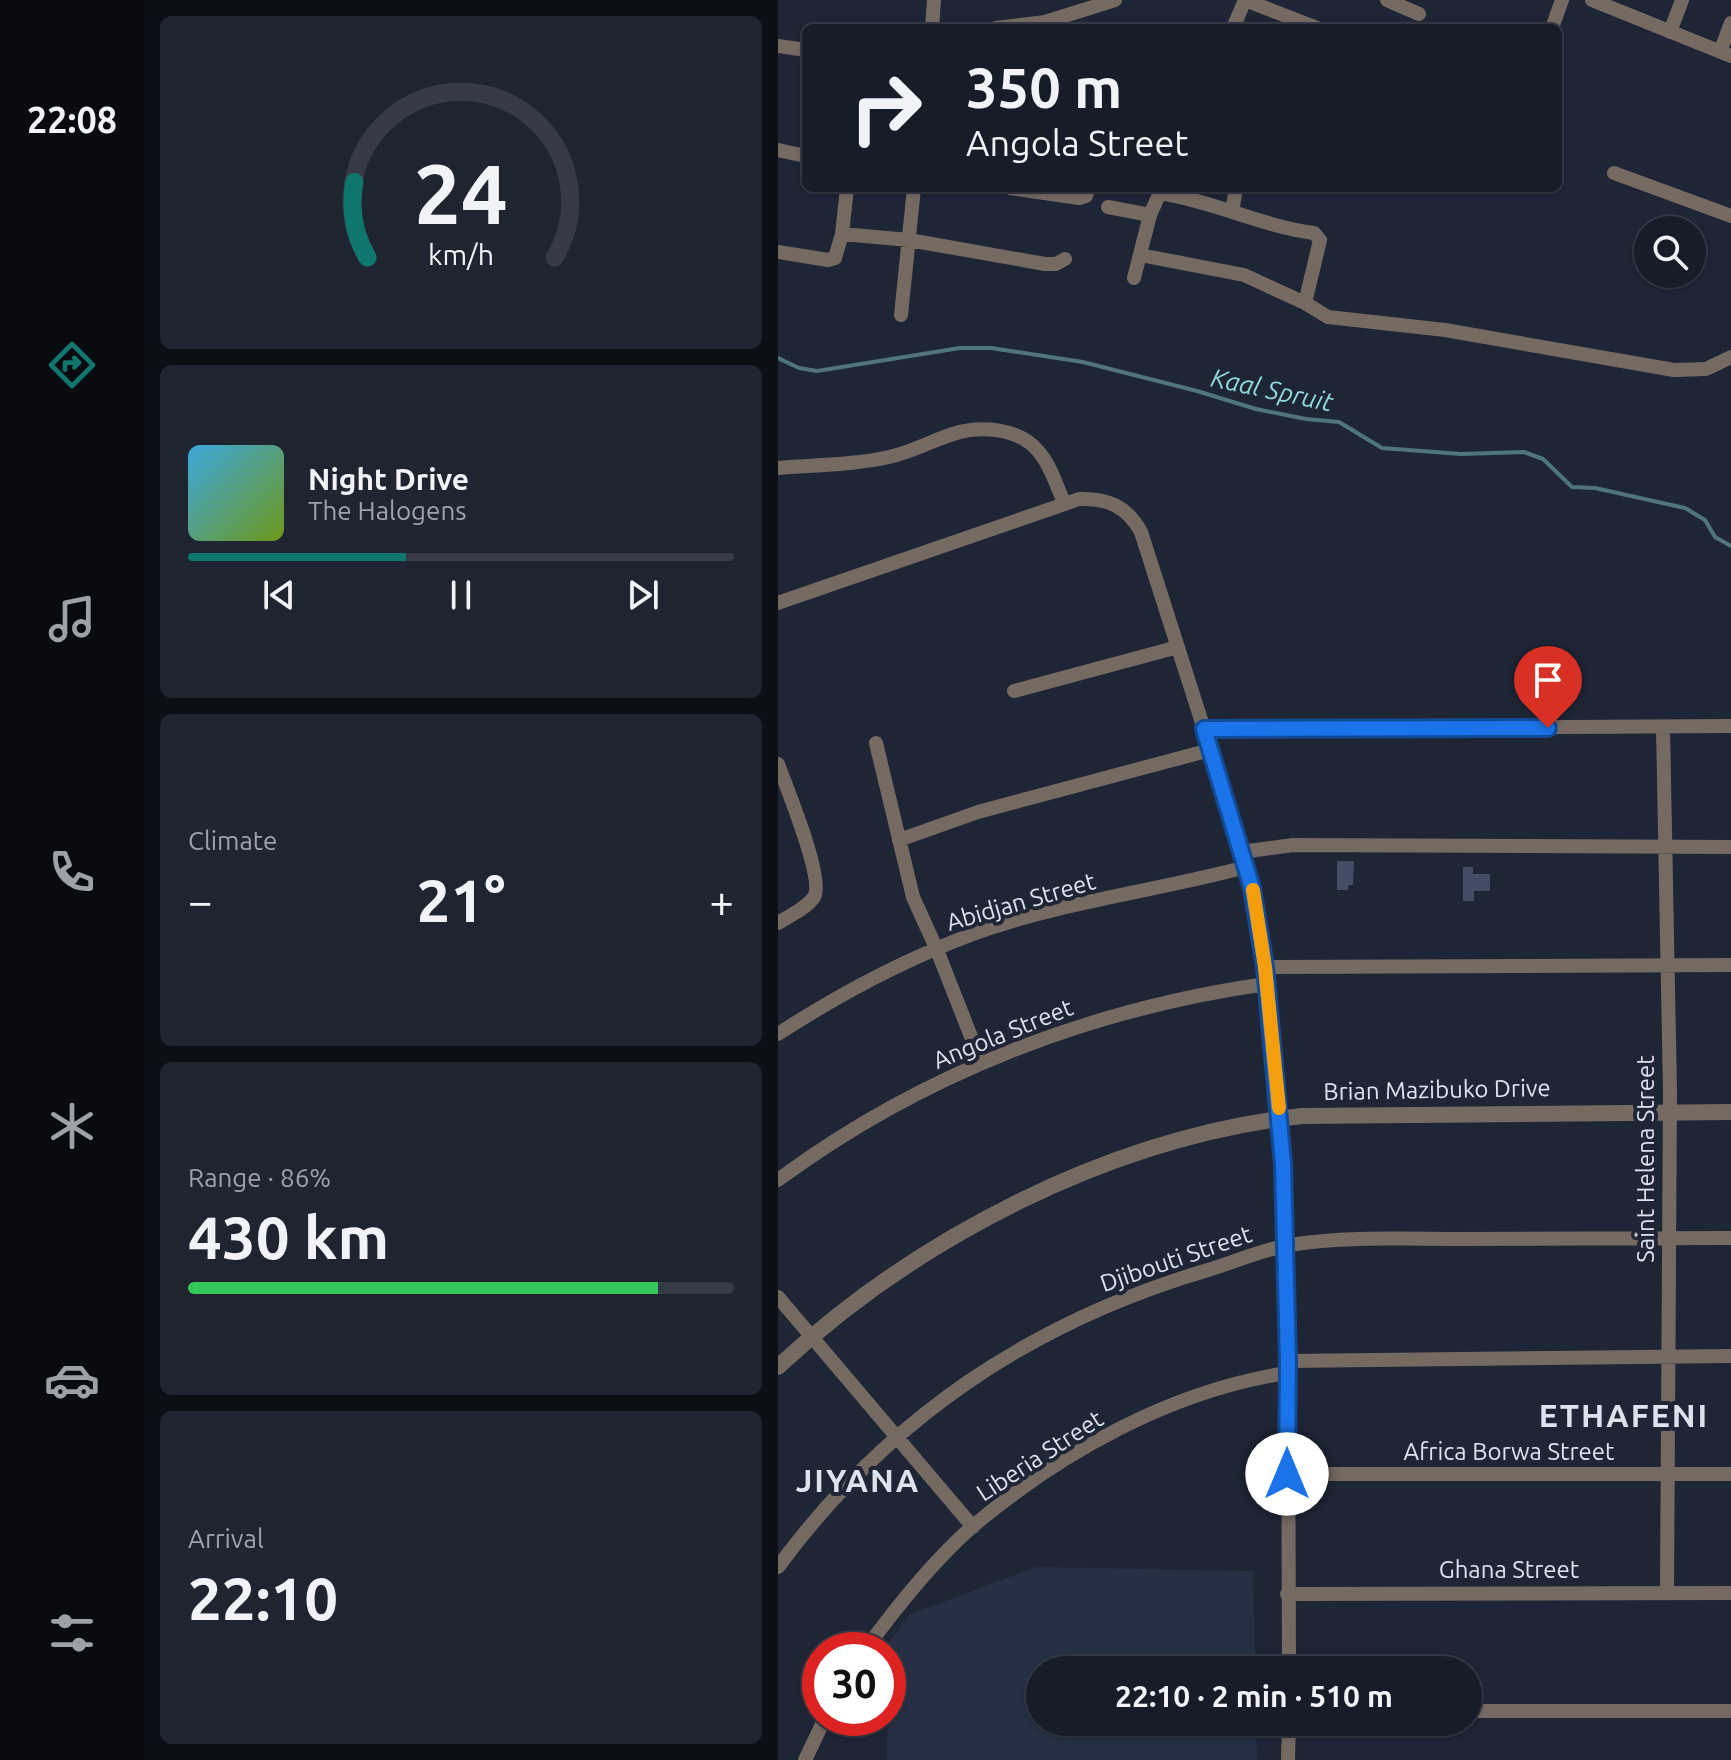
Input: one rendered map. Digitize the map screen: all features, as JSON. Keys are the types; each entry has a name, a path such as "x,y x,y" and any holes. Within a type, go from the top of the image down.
{"street":[{"path":"932,24 934,0"},
{"path":"1029,24 1045,22 1115,0"},
{"path":"1235,24 1245,0 1307,24"},
{"path":"1387,0 1419,14"},
{"path":"1553,24 1562,0"},
{"path":"1592,0 1626,5 1670,32 1725,54 1731,23"},
{"path":"1670,32 1682,0"},
{"path":"778,46 802,49"},
{"path":"778,150 802,155"},
{"path":"1614,173 1731,216"},
{"path":"778,252 832,260 839,252 847,192"},
{"path":"901,315 914,192"},
{"path":"1038,192 1079,198 1086,196 1088,192"},
{"path":"1134,278 1150,215 1160,192"},
{"path":"1168,192 1294,230 1314,233 1320,240 1305,303"},
{"path":"1232,212 1235,192"},
{"path":"1108,207 1150,215"},
{"path":"842,234 909,240 1051,265 1065,259"},
{"path":"1140,255 1244,275 1328,317 1445,330 1674,370 1706,369 1731,357"},
{"path":"778,468 885,458 968,430 997,430 1028,441 1038,450 1064,502"},
{"path":"778,603 1064,502 1103,499 1120,507 1135,521 1178,647 1246,867 1265,967 1280,1118 1286,1246 1289,1656"},
{"path":"1014,691 1178,647"},
{"path":"1204,729 1731,726"},
{"name":"Saint Helena Street","path":"1663,727 1669,1112 1667,1591"},
{"path":"876,743 913,897 981,1062"},
{"path":"899,840 978,812 1210,750"},
{"path":"778,764 817,884 817,891 809,903 778,923"},
{"path":"1241,852 1293,845 1731,847"},
{"name":"Abidjan Street","path":"778,1034 820,1008 937,950 997,926 1246,867"},
{"path":"1265,967 1731,965"},
{"name":"Angola Street","path":"778,1180 849,1130 981,1062 1104,1018 1198,994 1266,984"},
{"name":"Brian Mazibuko Drive","path":"778,1367 900,1269 972,1226 1085,1173 1169,1143 1280,1118 1339,1114 1731,1112"},
{"name":"Djibouti Street","path":"778,1567 842,1488 897,1436 983,1371 1055,1328 1153,1287 1286,1246 1355,1240 1731,1238"},
{"path":"778,1297 973,1527"},
{"name":"Liberia Street","path":"879,1632 912,1590 973,1527 1068,1458 1113,1433 1214,1391 1288,1367 1731,1356"},
{"name":"Africa Borwa Street","path":"1287,1474 1731,1474"},
{"name":"Ghana Street","path":"1287,1594 1731,1593"},
{"path":"1482,1711 1731,1711"},
{"path":"805,1760 816,1736"},
{"path":"1288,1760 1289,1736"}],"shaded area":[{"path":"1036,1567 1253,1571 1255,1656 1026,1656 1026,1736 1256,1736 1257,1760 887,1760 887,1736 906,1736 906,1632 896,1632 909,1615"}],"building":[{"path":"1337,861 1354,861 1353,885 1349,885 1348,890 1337,890"},
{"path":"1463,867 1473,867 1473,874 1490,874 1490,891 1474,891 1474,901 1463,901"}],"waterway":[{"name":"Kaal Spruit","path":"778,358 799,368 817,371 960,348 991,348 1083,362 1256,409 1339,422 1382,448 1461,454 1524,452 1543,459 1572,487 1595,488 1685,508 1705,520 1715,537 1731,546"}],"slow traffic":[{"path":"1253,890 1261,932 1279,1108"}],"district":[{"name":"ETHAFENI","path":"1624,1416"},
{"name":"JIYANA","path":"858,1481"}],"route":[{"path":"1287,1474 1288,1361 1283,1164 1265,967 1252,888 1204,729 1548,728"}]}
